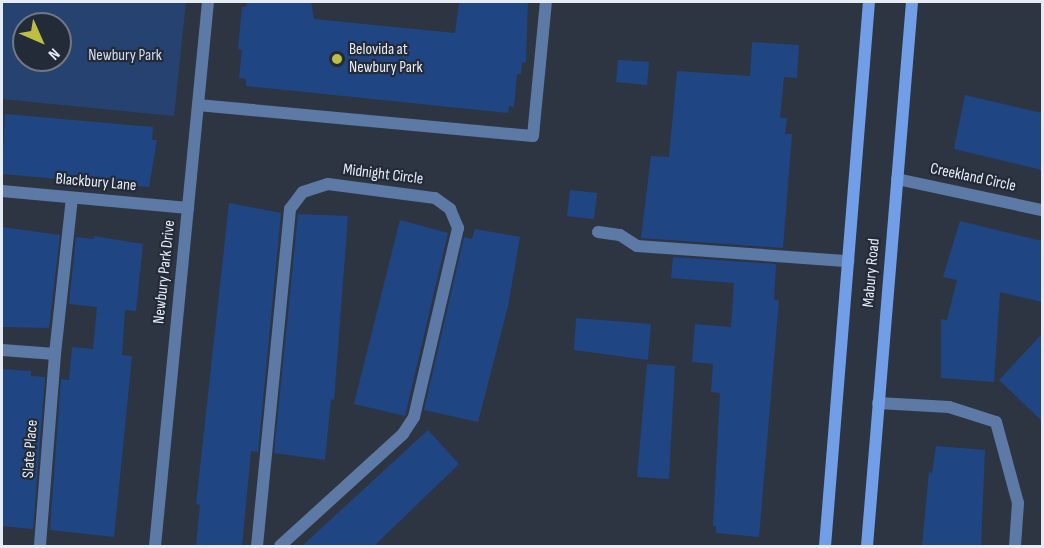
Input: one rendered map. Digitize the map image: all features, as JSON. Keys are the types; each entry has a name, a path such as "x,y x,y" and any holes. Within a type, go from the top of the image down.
{"main road":[{"name":"Mabury Road","path":"825,546 869,2"},
{"name":"Mabury Road","path":"867,546 912,2"}],"street":[{"name":"Newbury Park Drive","path":"155,546 208,2"},
{"path":"198,105 533,136 546,2"},
{"name":"Creekland Circle","path":"897,179 1042,210"},
{"name":"Midnight Circle","path":"257,546 290,209 303,192 328,184 435,198 450,209 458,228 414,417 403,434 280,546"},
{"name":"Blackbury Lane","path":"2,191 188,208"},
{"name":"Slate Place","path":"40,546 55,354 72,198"},
{"path":"598,232 620,235 637,246 848,261"},
{"path":"2,350 55,354"},
{"path":"878,403 949,407 996,422 1018,503 1015,546"}],"green space":[{"name":"Newbury Park","path":"2,2 186,2 174,116 2,99"}],"building":[{"name":"Belovida at Newbury Park","path":"247,2 311,2 314,19 455,33 459,2 528,2 526,63 522,62 521,74 517,74 514,107 509,106 508,113 246,86 246,79 239,78 242,50 238,49 242,7 246,7"},
{"path":"752,42 799,45 797,78 784,77 780,118 787,118 785,134 792,134 783,248 641,238 651,156 669,157 677,71 750,76"},
{"path":"618,60 649,62 647,85 616,82"},
{"path":"965,95 1042,113 1042,170 954,149"},
{"path":"5,114 153,127 152,140 157,140 149,187 2,174"},
{"path":"570,190 597,193 594,219 567,216"},
{"path":"229,203 281,213 258,452 251,451 242,546 196,546 200,505 196,504"},
{"path":"298,214 348,216 334,400 331,399 325,460 274,453"},
{"path":"400,220 448,233 405,416 354,404"},
{"path":"960,221 1042,241 1042,302 1000,292 994,382 941,378 941,319 947,320 957,280 943,277"},
{"path":"2,227 60,235 49,328 2,327"},
{"path":"475,229 520,237 508,306 478,422 424,410 464,237 472,239"},
{"path":"94,236 143,244 136,311 125,310 122,355 132,356 114,537 50,530 61,379 69,380 72,347 93,349 97,307 69,304 76,237 94,239"},
{"path":"673,257 776,264 774,300 779,300 759,537 716,533 716,526 713,526 720,393 711,392 713,364 692,362 695,324 731,327 734,283 671,278"},
{"path":"576,318 651,324 648,360 574,350"},
{"path":"1042,334 1042,421 999,380"},
{"path":"647,364 675,366 669,479 637,477"},
{"path":"2,369 31,371 31,376 45,377 33,529 2,526"},
{"path":"428,430 459,464 374,546 302,546"},
{"path":"936,446 985,450 981,546 922,546 929,472 932,473"}],"place":[{"name":"Belovida at Newbury Park","path":"337,59"}]}
